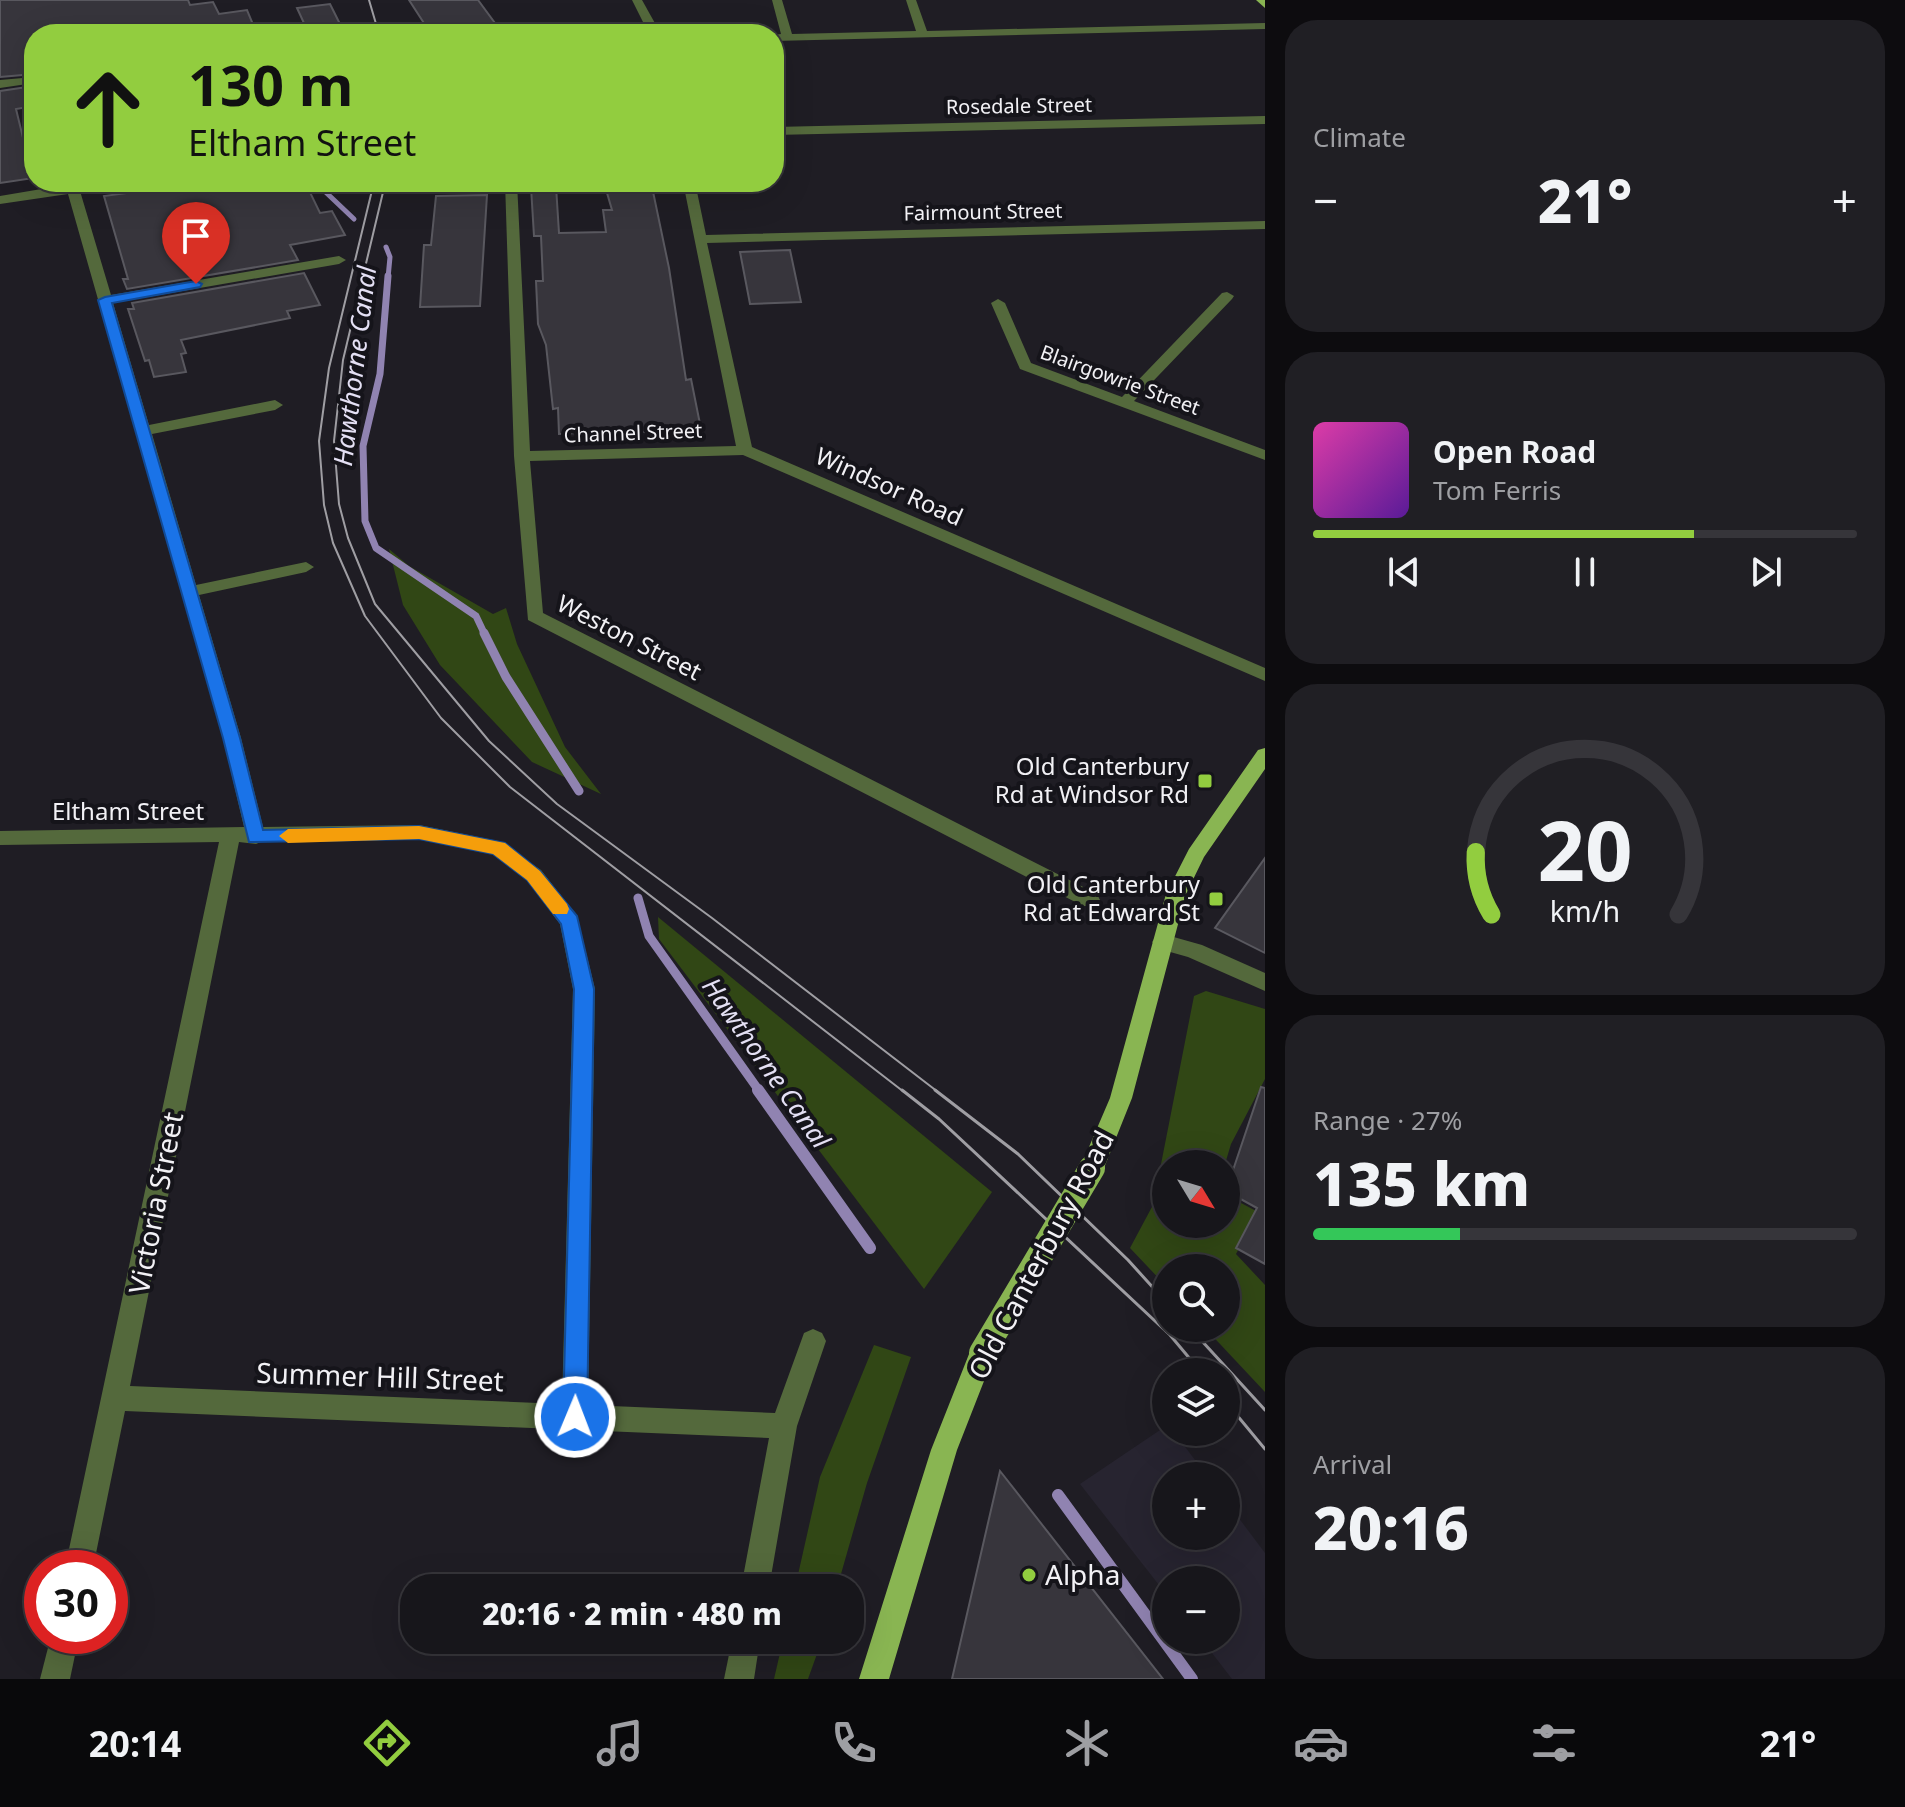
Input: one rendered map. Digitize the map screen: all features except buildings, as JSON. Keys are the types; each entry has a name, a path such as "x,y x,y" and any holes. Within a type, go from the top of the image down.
{"main road":[{"path":"1261,0 1265,5"},
{"name":"Old Canterbury Road","path":"874,1679 948,1438 982,1353 1092,1168 1125,1086 1176,894 1196,854 1265,755"}],"street":[{"path":"637,0 650,24"},
{"path":"777,0 779,24"},
{"path":"911,0 922,34"},
{"path":"784,38 1265,26"},
{"path":"0,84 24,81"},
{"name":"Rosedale Street","path":"784,131 1265,120"},
{"path":"0,200 53,192"},
{"path":"74,192 232,738 256,837"},
{"name":"Weston Street","path":"511,192 522,456 534,616 1090,900"},
{"path":"691,192 718,343 745,450"},
{"name":"Fairmount Street","path":"702,239 1265,225"},
{"path":"105,300 339,260"},
{"path":"1124,403 1227,296"},
{"name":"Blairgowrie Street","path":"998,303 1025,366 1265,455"},
{"path":"143,431 275,405"},
{"name":"Channel Street","path":"522,456 745,450"},
{"name":"Windsor Road","path":"745,450 1265,675"},
{"path":"190,592 306,567"},
{"name":"Eltham Street","path":"0,838 256,837 419,832 498,848 534,875 570,922 584,989 575,1417"},
{"name":"Victoria Street","path":"83,1550 117,1398 230,837"},
{"path":"1163,942 1194,951 1265,982"},
{"path":"758,1574 784,1426 813,1341"},
{"name":"Summer Hill Street","path":"117,1398 784,1426"},
{"path":"55,1679 61,1654"},
{"path":"739,1679 743,1654"}],"shaded area":[{"path":"1152,1435 1152,1446 1184,1446 1196,1462 1152,1462 1152,1550 1240,1550 1240,1520 1265,1553 1265,1679 1232,1679 1213,1654 1240,1654 1240,1566 1152,1566 1152,1576 1080,1484"}],"green space":[{"path":"389,549 409,566 493,614 506,608 517,644 565,747 601,794 532,762 440,665 403,605"},
{"path":"658,917 992,1192 924,1289 659,939"},
{"path":"1206,991 1265,1009 1265,1079 1229,1150 1164,1150 1194,996"},
{"path":"1240,1202 1258,1212 1236,1254 1152,1254 1152,1271 1130,1248 1152,1207 1152,1238 1240,1238"},
{"path":"1240,1258 1265,1285 1265,1392 1240,1365 1240,1358 1233,1358 1218,1342 1240,1342"},
{"path":"874,1345 911,1357 867,1483 841,1574 798,1574 820,1477"},
{"path":"780,1654 817,1654 808,1679 774,1679"}],"waterway":[{"name":"Hawthorne Canal","path":"326,192 354,219"},
{"name":"Hawthorne Canal","path":"386,247 390,257 388,278"},
{"name":"Hawthorne Canal","path":"388,276 380,374 363,446 365,521 376,548 476,616 485,635"},
{"name":"Hawthorne Canal","path":"485,635 506,677 579,791"},
{"name":"Hawthorne Canal","path":"638,898 649,936 760,1092"},
{"name":"Hawthorne Canal","path":"758,1090 870,1248"},
{"name":"Hawthorne Canal","path":"1058,1495 1192,1679"}],"tram line":[{"path":"369,0 376,24"},
{"path":"372,192 329,368 319,441 324,505 333,543 365,616 441,718 510,787 904,1092"},
{"path":"383,192 343,360 334,441 339,504 348,538 375,604 489,741 557,804 712,918 938,1092"},
{"path":"902,1090 939,1119 1170,1335 1189,1358"},
{"path":"935,1090 1018,1154 1152,1287"},
{"path":"1203,1342 1265,1410"},
{"path":"1240,1419 1265,1449"}],"slow traffic":[{"path":"288,836 419,832 498,848 534,875 560,909"}],"place":[{"name":"Old Canterbury Rd at Windsor Rd","path":"1205,781"},
{"name":"Old Canterbury Rd at Edward St","path":"1216,899"},
{"name":"Alpha","path":"1029,1575"}],"route":[{"path":"196,284 105,300 232,738 256,837 419,832 498,848 534,875 570,922 584,989 575,1417"}]}
